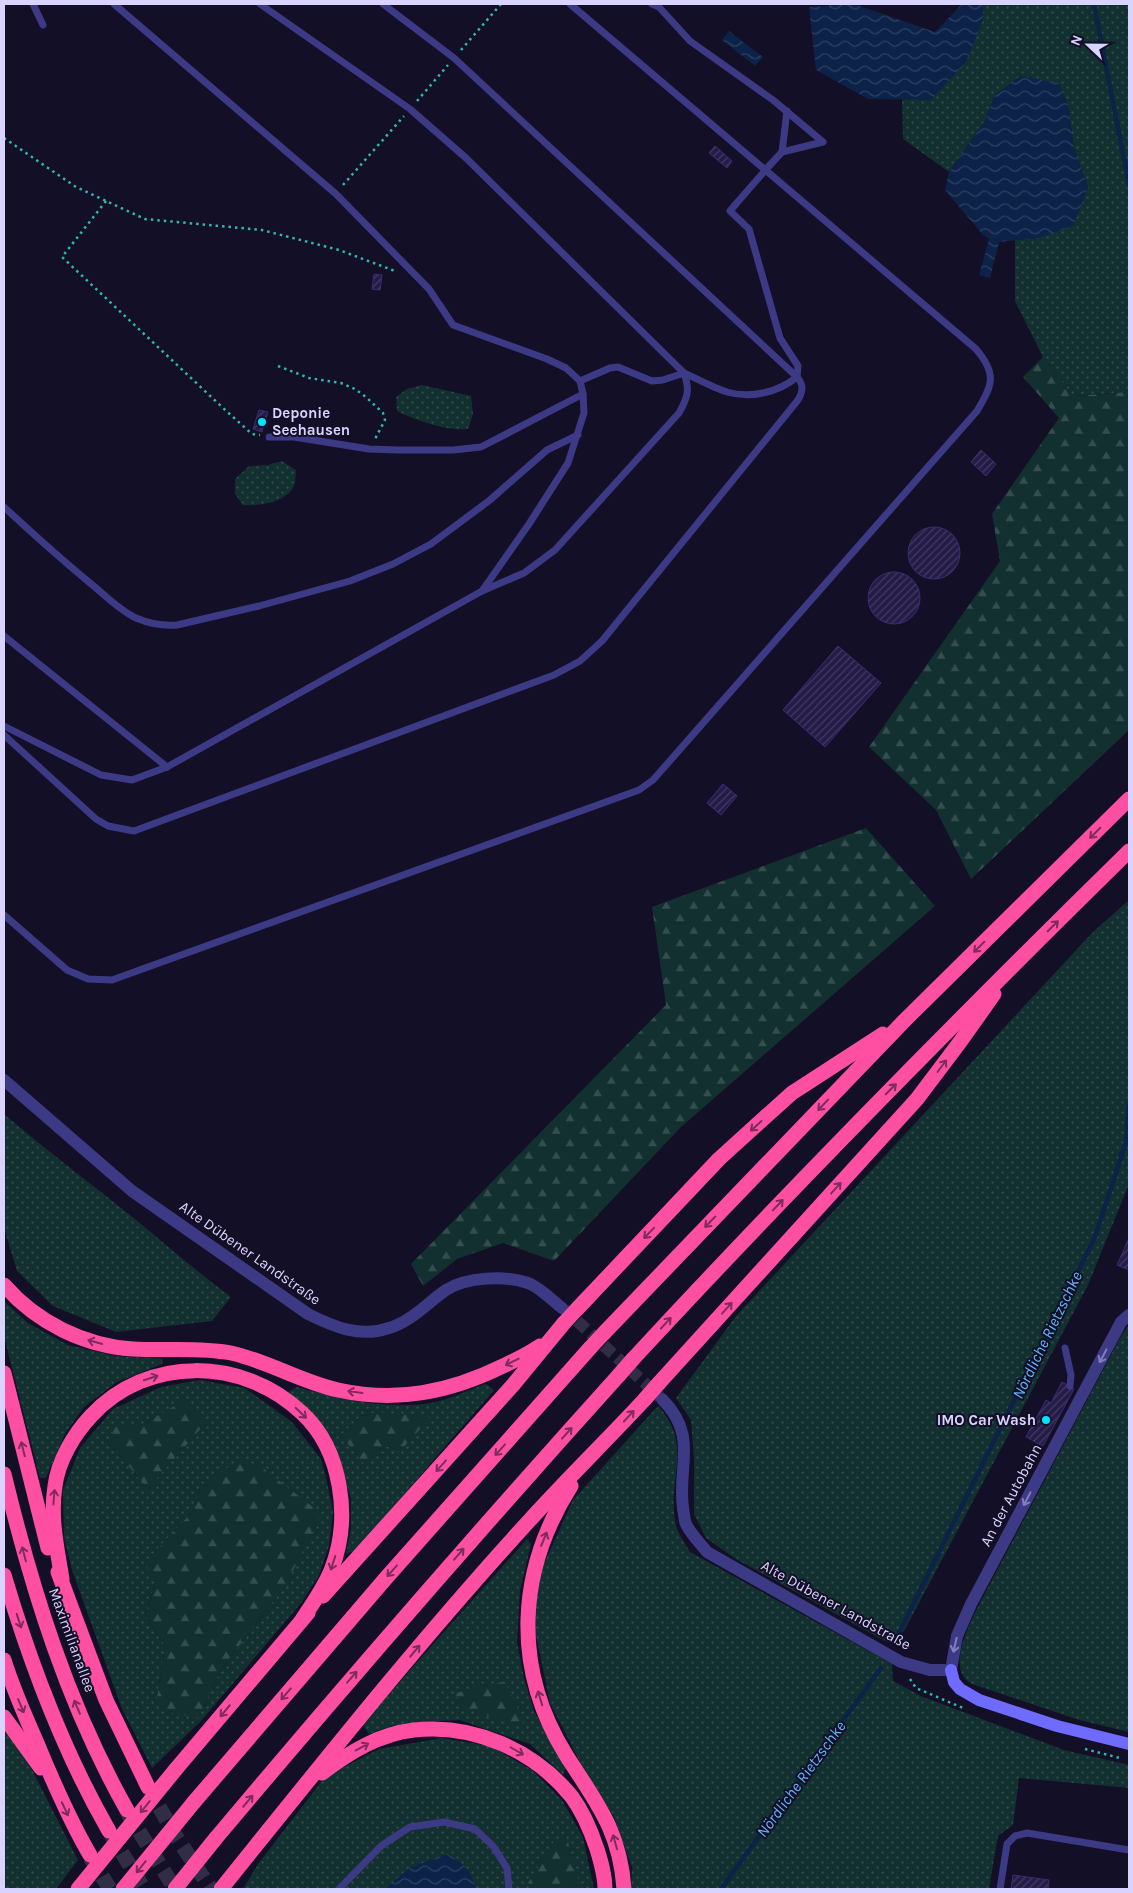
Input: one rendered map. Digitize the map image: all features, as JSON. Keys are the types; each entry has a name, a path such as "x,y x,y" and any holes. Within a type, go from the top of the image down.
{"highway":[{"path":"123,1889 194,1802 386,1578 604,1332 905,1020 1129,799"},
{"path":"175,1889 340,1691 481,1528 633,1359 716,1269 1018,960 1129,851"},
{"path":"221,1889 355,1722 529,1521 660,1383 917,1099 1018,960"},
{"path":"78,1889 302,1620 514,1385 578,1308 719,1159 792,1093 905,1020"},
{"path":"4,1286 15,1299 36,1315 60,1329 101,1344 131,1349 203,1349 230,1353 255,1359 308,1381 338,1390 371,1395 408,1395 455,1387 529,1353 553,1336"},
{"path":"62,1580 52,1518 55,1484 66,1453 82,1426 98,1408 136,1383 174,1371 221,1372 249,1379 277,1394 302,1413 328,1450 342,1500 340,1531 332,1568 302,1620"},
{"path":"4,1373 48,1548 62,1580 106,1700 148,1787"},
{"path":"588,1460 551,1521 540,1546 531,1583 528,1606 528,1633 533,1675 542,1707 566,1755 591,1791 608,1822 622,1869 624,1889"},
{"name":"Maximilianallee","path":"4,1474 26,1561 67,1683 93,1743 127,1810"},
{"path":"4,1575 25,1642 44,1693 74,1763 109,1831"},
{"path":"4,1660 13,1689 56,1790 90,1855"},
{"path":"4,1717 56,1790"},
{"path":"307,1784 338,1761 362,1747 396,1733 416,1730 439,1730 485,1737 528,1757 559,1783 573,1799 593,1837 603,1872 605,1889"}],"street":[{"name":"Alte Dübener Landstraße","path":"4,1080 132,1191 308,1314 336,1328 362,1332 389,1329 411,1318 448,1289 473,1280 501,1278 529,1283 562,1308"},
{"name":"An der Autobahn","path":"951,1670 957,1636 971,1604 1121,1322 1129,1315"},
{"name":"Alte Dübener Landstraße","path":"662,1399 670,1407 681,1427 685,1442 686,1455 682,1498 686,1523 707,1552 901,1662 930,1670 951,1670"},
{"path":"951,1670 954,1682 960,1689 979,1700 1057,1726 1129,1744"}],"lane":[{"path":"33,4 43,25"},
{"path":"114,4 336,194 429,289 453,325 547,359 566,368 580,381 584,413 568,463 529,524 482,591"},
{"path":"260,4 410,109 466,158 684,373 728,392 747,395 775,390 788,384 798,376"},
{"path":"4,735 96,819 108,826 134,831 554,676 580,661 602,642 798,400 802,391 802,383 798,376 454,58 383,4"},
{"path":"4,915 67,970 88,979 112,980 638,790 653,780 977,411 987,394 991,377 987,363 976,349 570,4"},
{"path":"652,4 659,7 690,41 787,111 823,142 782,152"},
{"path":"787,111 782,152 730,211 749,229 780,338 798,366 798,376"},
{"path":"580,381 610,368 618,367 652,381 684,373"},
{"path":"4,726 101,775 132,780 167,767 482,591 524,573 540,563 562,542 680,413 686,400 689,386 684,373"},
{"path":"269,437 294,437 369,449 435,450 481,447 583,394"},
{"path":"4,507 47,548 118,607 134,617 151,624 177,625 323,589 350,581 393,564 431,544 490,500 546,450 578,435"},
{"path":"4,636 167,767"},
{"path":"1065,1348 1070,1368 1070,1386"},
{"path":"339,1889 348,1886 382,1846 410,1827 444,1822 475,1829 493,1846 507,1868 509,1889"},
{"path":"1000,1889 1007,1844 1015,1836 1027,1833 1129,1850"}],"path":[{"path":"336,194 502,4"},
{"path":"4,138 76,187 145,219 262,230 339,250 422,282"},
{"path":"106,201 62,258 252,434 269,437"},
{"path":"278,366 309,378 341,383 355,389 376,405 383,413 384,420 369,449"}],"green space":[{"path":"982,4 1129,4 1129,392 1073,396 1043,357 1015,301 1015,240 1038,238 1088,188 1074,148 1068,105 1021,76 995,95 985,121 949,172 903,139 902,99 931,100 983,20"},
{"path":"1043,357 1073,396 1129,392 1129,730 971,879 936,810 869,747 1000,561 992,514 1059,418 1023,377"},
{"path":"422,385 471,396 473,414 468,429 432,424 397,411 396,397 407,389"},
{"path":"282,461 296,470 295,484 290,492 279,500 272,502 243,505 235,494 235,479 249,466 268,465"},
{"path":"866,828 935,906 681,1127 554,1261 503,1243 457,1259 423,1286 411,1264 666,1005 652,907"},
{"path":"1129,900 1129,1184 1088,1285 904,1631 885,1641 736,1559 706,1538 694,1514 694,1458 691,1420 676,1398 736,1316 1093,932"},
{"path":"4,1114 231,1297 212,1321 116,1332 53,1306 17,1271 4,1228"},
{"path":"4,1301 28,1323 68,1345 115,1356 163,1359 162,1364 117,1382 84,1407 65,1434 46,1478 40,1478 4,1336"},
{"path":"1129,1325 1129,1732 1079,1720 972,1684 964,1677 960,1667 960,1656 967,1630 978,1606 1121,1336"},
{"path":"200,1380 245,1388 292,1422 321,1459 333,1511 329,1546 319,1575 302,1602 201,1721 152,1768 122,1709 72,1570 64,1537 63,1490 80,1448 113,1409 161,1387","holes":["183,1401 149,1489 148,1489 108,1442 115,1427 137,1427","200,1489 285,1586 222,1668 198,1718 157,1698 165,1646 145,1614 155,1585 150,1557 193,1511"]},
{"path":"486,1384 494,1390 356,1550 346,1554 351,1529 351,1499 343,1472 309,1411 288,1392 297,1387 330,1396 364,1402 414,1405 438,1402","holes":["379,1412 401,1450 341,1435 361,1416"]},
{"path":"183,1401 208,1420 148,1489 108,1442 115,1426 137,1427"},
{"path":"659,1407 669,1421 675,1435 677,1462 674,1490 675,1521 679,1533 690,1552 892,1664 893,1681 921,1696 1064,1750 1129,1765 1129,1788 1019,1778 1013,1825 998,1836 989,1889 631,1889 632,1867 613,1815 580,1762 550,1703 533,1621 542,1568 573,1500 656,1408"},
{"path":"379,1412 431,1417 401,1450 384,1446 363,1463 341,1435 361,1416"},
{"path":"240,1458 264,1469 322,1514 285,1586 222,1668 198,1718 168,1712 157,1698 165,1646 145,1614 155,1585 147,1567 150,1557 193,1511 200,1489"},
{"path":"527,1539 531,1544 520,1591 517,1642 524,1678 534,1711 566,1768 563,1775 530,1744 459,1720 391,1726 369,1734 362,1724"},
{"path":"505,1682 524,1721 520,1727 465,1708 455,1694 476,1686"},
{"path":"4,1731 24,1754 78,1860 56,1889 4,1889"},
{"path":"442,1738 490,1746 532,1770 562,1800 583,1837 594,1889 243,1889 258,1864 325,1777 379,1749"},
{"path":"566,1835 581,1889 539,1889 528,1883 554,1841"}],"water":[{"path":"830,4 854,4 935,32 962,4 982,4 983,20 966,62 931,100 868,99 816,70 809,7 829,6"},
{"path":"729,31 763,57 755,66 722,40"},
{"path":"1021,76 1059,83 1068,105 1074,148 1088,188 1073,226 1038,238 999,242 990,278 979,275 989,239 983,235 945,190 949,172 985,121 995,95"},
{"path":"447,1854 466,1868 475,1889 385,1889 409,1868"}],"building":[{"path":"715,146 732,161 727,168 709,153"},
{"path":"374,274 382,275 380,290 372,289"},
{"path":"259,410 268,412 262,432 253,429"},
{"path":"981,450 996,464 986,476 971,462"},
{"path":"929,527 939,527 953,534 960,548 960,558 953,572 939,579 929,579 919,575 912,568 908,558 908,548 912,538 919,531"},
{"path":"889,572 899,572 913,579 920,593 920,603 913,617 899,624 889,624 879,620 872,613 868,603 868,593 872,583 879,576"},
{"path":"838,646 881,683 825,747 783,710"},
{"path":"723,784 737,796 721,815 707,803"},
{"path":"1129,1238 1129,1270 1117,1265"},
{"name":"IMO Car Wash","path":"1062,1382 1074,1389 1043,1446 1026,1437 1046,1400 1051,1403"},
{"path":"1013,1875 1049,1880 1048,1889 1011,1889"}],"waterway":[{"path":"1094,4 1129,185"},
{"name":"Nördliche Rietzschke","path":"897,1637 1095,1237 1126,1142 1129,1104"},
{"name":"Nördliche Rietzschke","path":"721,1889 881,1668"}],"tunnel":[{"path":"564,1309 660,1397"},
{"path":"148,1787 175,1835 211,1889"},
{"path":"127,1812 175,1889"},
{"path":"110,1833 144,1889"},
{"path":"90,1857 110,1889"}],"place":[{"name":"Deponie Seehausen","path":"262,422"},
{"name":"IMO Car Wash","path":"1046,1420"}]}
